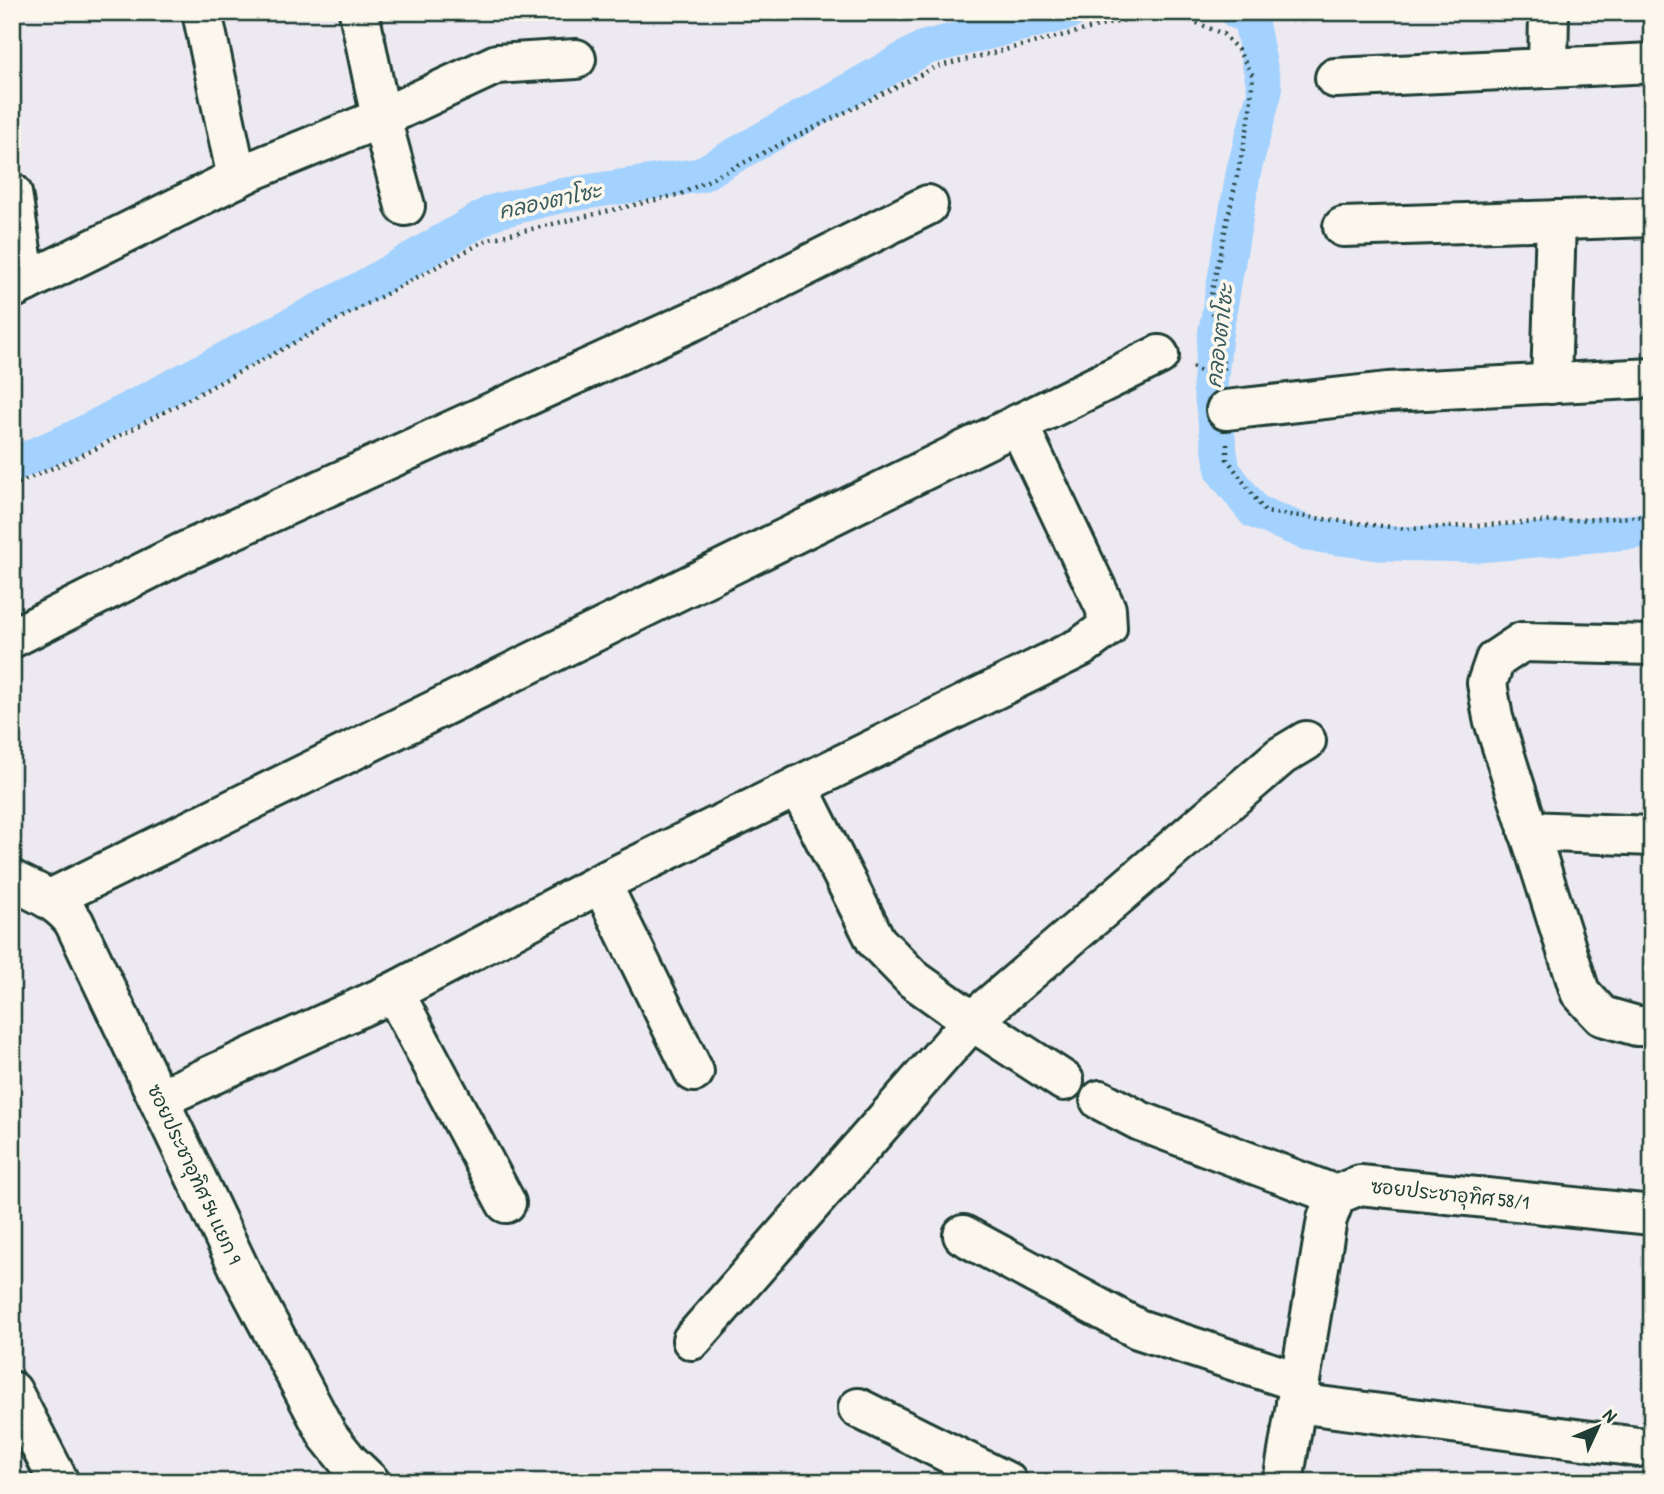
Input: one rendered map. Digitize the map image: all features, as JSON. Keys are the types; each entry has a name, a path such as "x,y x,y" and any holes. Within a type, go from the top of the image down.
{"street":[{"path":"202,12 237,178"},
{"path":"359,12 381,118 405,206"},
{"path":"1548,68 1549,12"},
{"path":"12,192 19,286 237,178 381,118 497,64 576,59"},
{"path":"1335,78 1652,63"},
{"path":"12,638 184,552 730,304 928,205"},
{"path":"1343,227 1652,217"},
{"path":"1551,384 1556,220"},
{"path":"50,899 1159,355"},
{"path":"1226,392 1388,392 1652,378"},
{"path":"159,1099 394,992 601,883 1082,647 1107,628 1106,609 1018,424"},
{"path":"1652,645 1522,642 1495,660 1487,683 1493,718 1580,992 1602,1016 1637,1026 1652,1026"},
{"path":"692,1340 972,1021 1281,756 1306,741"},
{"path":"798,786 876,941 913,979 1064,1081"},
{"path":"1528,831 1652,836"},
{"name":"ซอยประชาอุทิศ 54 แยก 9","path":"12,880 50,899 74,922 239,1268 328,1437 370,1482"},
{"path":"601,883 694,1072"},
{"path":"394,992 506,1203"},
{"path":"1100,1100 1140,1121 1336,1195 1327,1219 1283,1482"},
{"name":"ซอยประชาอุทิศ 58/1","path":"1336,1195 1360,1185 1652,1215"},
{"path":"963,1235 1138,1329 1298,1393 1638,1447"},
{"path":"12,1391 59,1482"},
{"path":"858,1408 1007,1482"}],"path":[{"path":"12,486 93,450 488,239 681,194 936,67 1137,17 1178,15 1223,34 1238,50 1253,76 1248,121 1210,300 1226,392 1227,459 1265,512 1407,529 1652,516"}],"waterway":[{"name":"คลองตาโซะ","path":"12,465 74,438 364,287 493,212 559,196 700,175 924,48 1070,12"},
{"name":"คลองตาโซะ","path":"1237,12 1250,17 1265,91 1244,169 1215,336 1210,387 1223,471 1254,511 1309,534 1378,543 1477,545 1652,530"}]}
